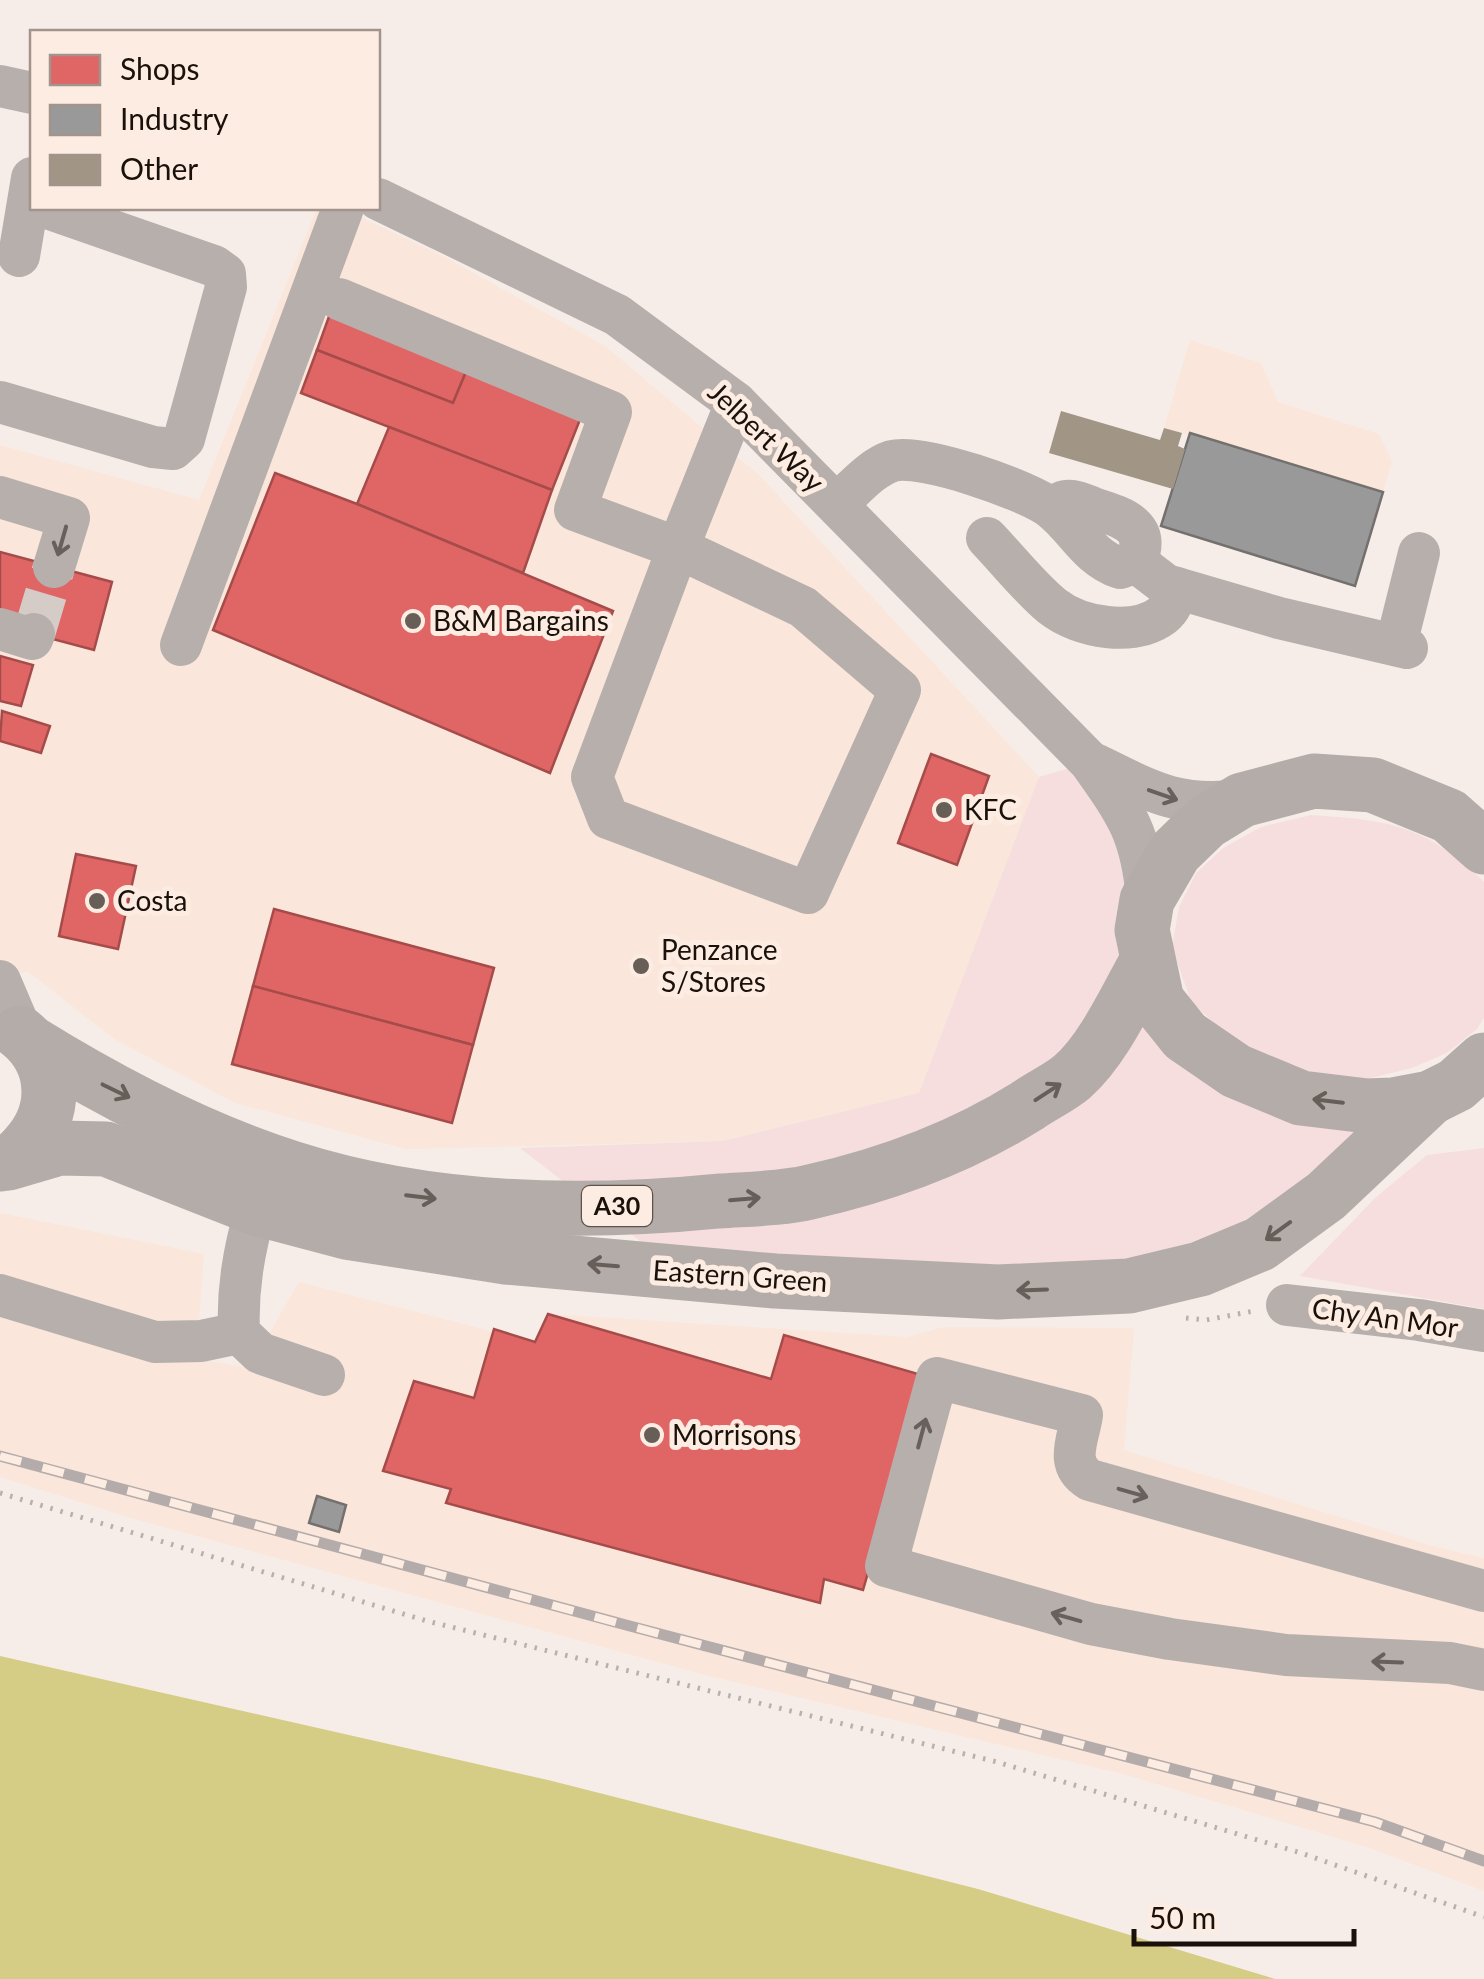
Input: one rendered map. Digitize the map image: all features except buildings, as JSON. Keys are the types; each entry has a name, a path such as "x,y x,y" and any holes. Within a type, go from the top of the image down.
{"highway":[{"path":"1464,1085 1393,1106 1367,1106 1301,1098 1236,1070 1185,1036 1156,1001 1142,930 1147,900 1175,852 1206,822 1242,800 1314,781 1484,797"},
{"path":"1373,784 1449,816 1484,848"},
{"name":"A30","path":"18,1034 84,1076 210,1138 292,1168 394,1194 504,1207 670,1206 806,1193 918,1162 1003,1121 1073,1076 1112,1026 1146,963"},
{"path":"4,1164 40,1130 48,1110 47,1070 18,1034"},
{"name":"Eastern Green","path":"4,1164 59,1148 106,1148 256,1208 346,1232 506,1257 698,1274 998,1292 1130,1286 1200,1269 1260,1244 1464,1085"}],"street":[{"path":"0,86 30,93"},
{"name":"Jelbert Way","path":"380,200 617,315 736,402 1090,762 1130,818 1144,858 1147,900"},
{"path":"19,256 32,210"},
{"path":"0,402 153,447 173,449 184,440 226,287 226,274 70,210"},
{"path":"181,645 343,210"},
{"path":"339,299 611,412 575,510 678,548 803,607 900,690 808,894 608,818 592,776 678,548 736,402"},
{"path":"838,503 870,473 892,461 961,470 1051,508 1098,558 1120,568 1136,562 1166,585 1278,618 1402,647 1419,553"},
{"path":"0,498 68,518 54,566"},
{"path":"987,538 1053,607 1098,625 1142,626 1164,614 1178,588"},
{"name":"Jelbert Way","path":"1090,762 1165,798 1206,804 1242,800"},
{"path":"0,980 18,1034"},
{"path":"256,1208 244,1249 237,1301 239,1333 260,1353 324,1375"},
{"path":"0,1295 155,1342 201,1342 239,1333"},
{"name":"Chy An Mor","path":"1287,1305 1484,1332"},
{"path":"1484,1591 1090,1480 1078,1473 1074,1464 1082,1415 937,1378 886,1566 1090,1624 1149,1635 1286,1655 1450,1663 1484,1670"}],"path":[{"path":"0,1493 427,1621 997,1762 1300,1852 1484,1917"}],"shaded area":[{"path":"316,210 345,210 445,257 605,346 760,476 1039,777 919,1093 723,1141 406,1149 235,1103 116,1040 28,972 0,975 0,445 199,500"},
{"path":"1190,340 1261,363 1278,402 1379,434 1392,461 1383,492 1164,428"},
{"path":"1090,762 1130,818 1157,1001 1367,1106 1326,1196 1129,1286 641,1242 520,1148 723,1141 919,1093 1039,777"},
{"path":"1311,815 1405,829 1443,848 1484,882 1484,1018 1477,1029 1447,1053 1412,1068 1367,1079 1284,1069 1234,1041 1191,1002 1172,947 1179,907 1196,873 1223,848 1261,827"},
{"path":"1484,1148 1484,1309 1300,1276 1375,1198 1427,1155"},
{"path":"0,1213 204,1254 199,1321 204,1360 249,1368 299,1282 535,1342 548,1314 907,1337 944,1327 1134,1328 1124,1450 1436,1547 1484,1558 1484,1891 1367,1847 1123,1774 705,1675 131,1518 0,1477"},
{"path":"0,1656 548,1780 978,1889 1275,1979 0,1979"}],"tunnel":[{"path":"34,634 54,567"}],"railway":[{"path":"0,1456 1375,1822 1484,1861"}],"place":[{"name":"B&M Bargains","path":"413,621"},
{"name":"KFC","path":"944,810"},
{"name":"Costa","path":"97,901"},
{"name":"Penzance S/Stores","path":"641,966"},
{"name":"Morrisons","path":"652,1435"}]}
